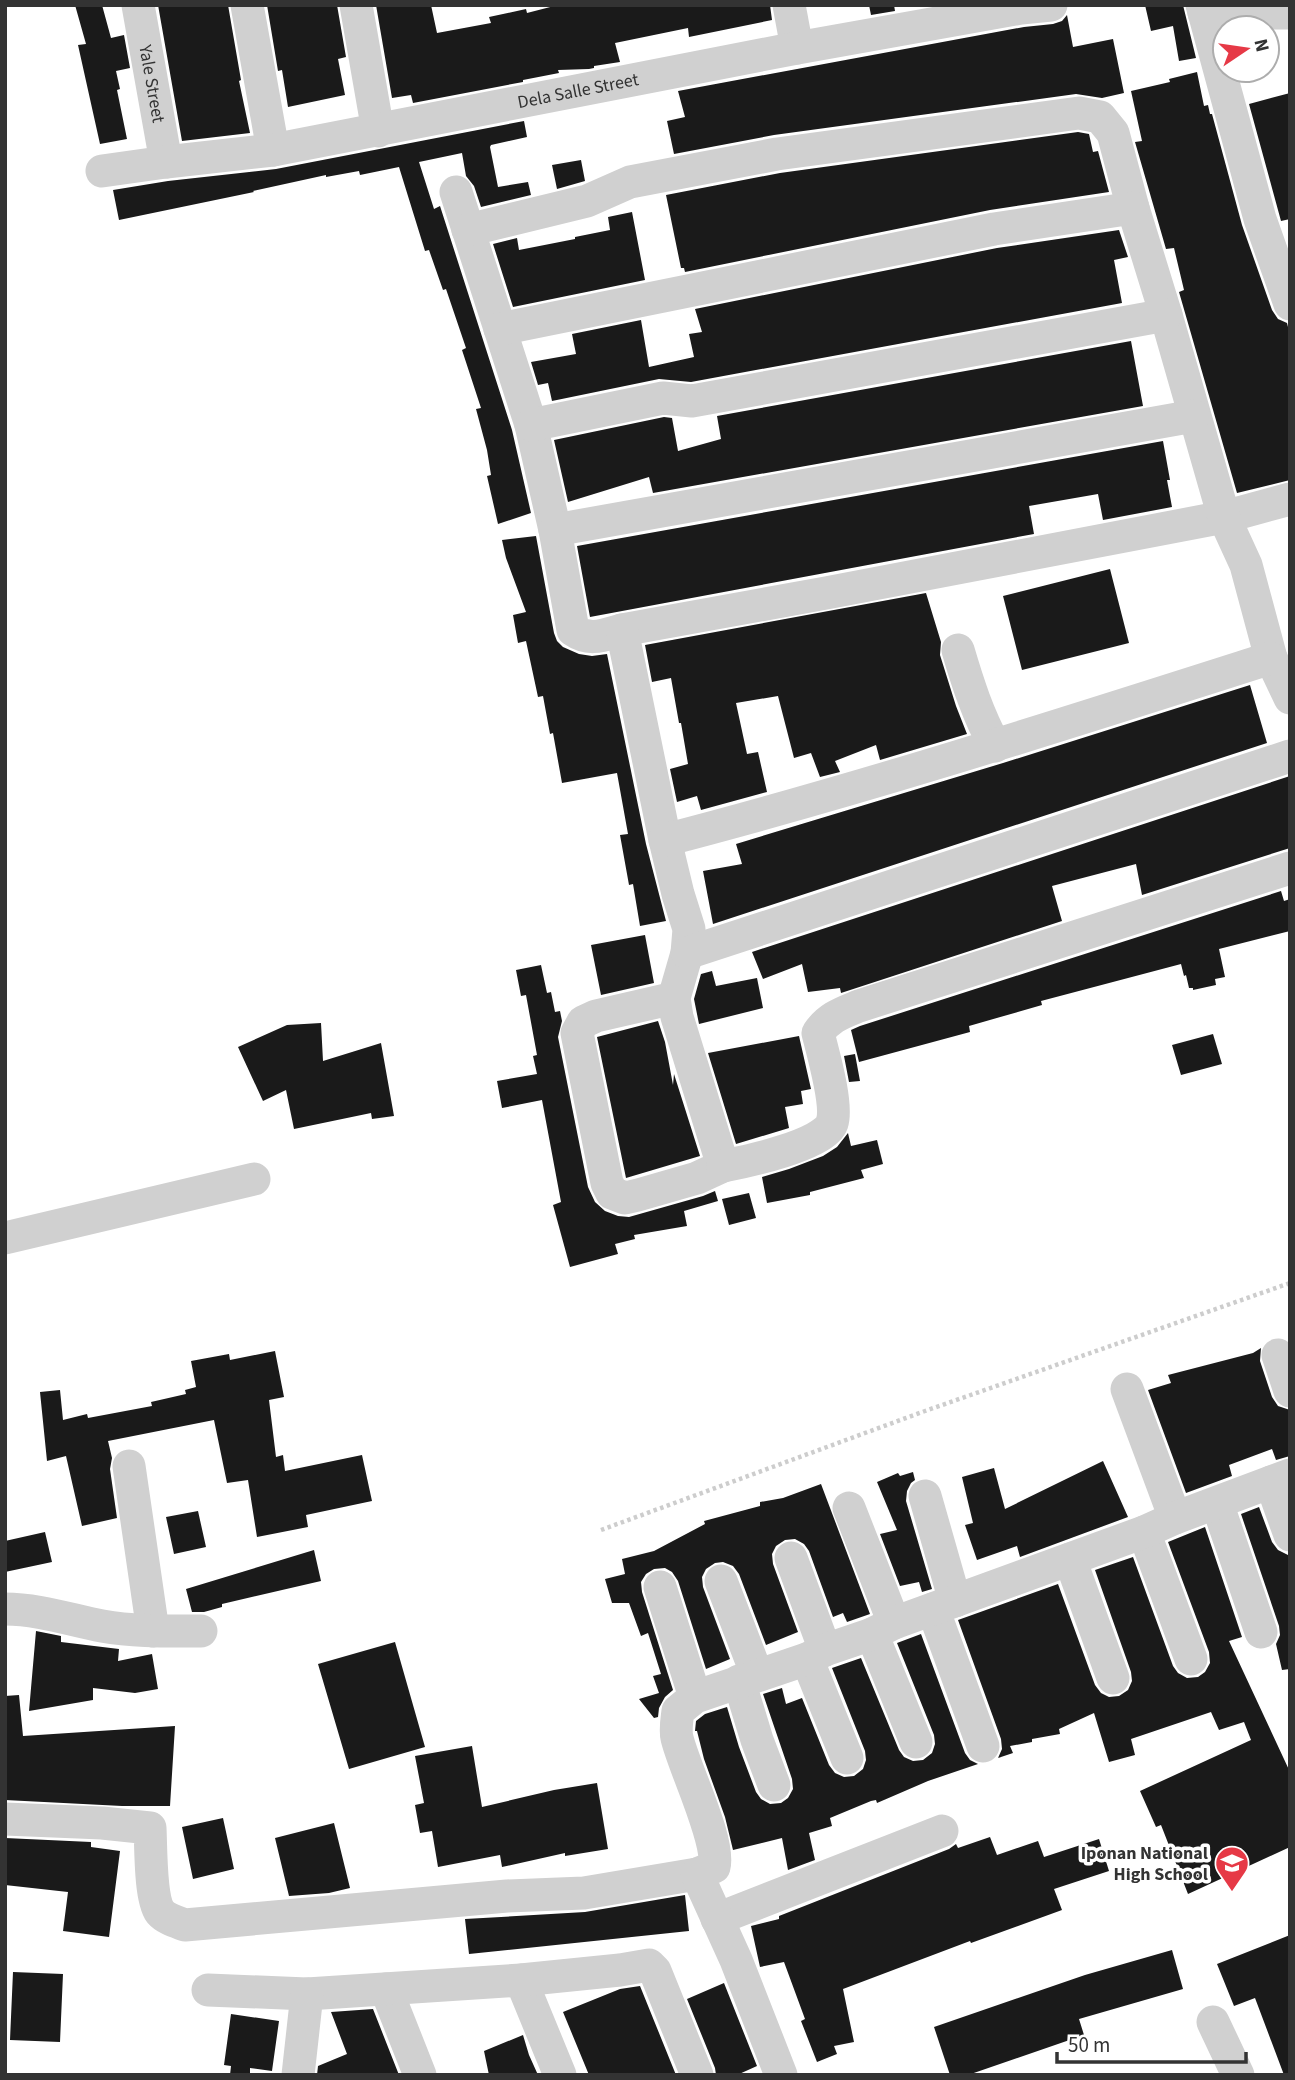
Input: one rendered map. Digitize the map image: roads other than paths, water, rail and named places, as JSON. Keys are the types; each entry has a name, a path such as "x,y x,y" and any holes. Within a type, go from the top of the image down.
{"street":[{"name":"Yale Street","path":"138,5 166,162"},
{"path":"247,5 273,150"},
{"path":"356,5 378,131"},
{"path":"789,5 797,48"},
{"name":"Dela Salle Street","path":"102,171 273,150 797,48 1051,5"},
{"path":"1290,13 1203,9 1260,219 1290,304"},
{"path":"468,230 587,201 629,183 777,154 1079,113 1100,117 1113,133 1224,517 1246,565 1271,658 1290,698"},
{"path":"456,192 531,425 555,530 573,629 582,636 594,638 622,630 1224,517 1290,499"},
{"path":"500,329 994,229 1133,208"},
{"path":"531,425 663,398 692,401 1166,315"},
{"path":"555,530 1194,416"},
{"path":"622,630 665,840 689,929 687,953 674,998 723,1166"},
{"path":"958,650 982,723 995,746"},
{"path":"665,840 786,808 995,746 1271,658"},
{"path":"687,953 1290,756"},
{"path":"674,998 597,1016 583,1022 577,1033 607,1183 612,1193 625,1198 697,1178 723,1166 768,1157 826,1132 832,1124 833,1109 818,1033 825,1023 839,1014 1290,868"},
{"path":"5,1238 254,1179"},
{"path":"1278,1355 1290,1391"},
{"path":"1127,1389 1175,1518"},
{"path":"129,1466 153,1631"},
{"path":"5,1819 150,1828 155,1898 160,1912 185,1925 507,1896 584,1893 697,1874 714,1867 716,1861 711,1837 677,1736 678,1711 695,1697 1144,1532 1280,1478 1290,1535"},
{"path":"925,1496 944,1605 983,1746"},
{"path":"1217,1503 1261,1633"},
{"path":"849,1508 916,1742"},
{"path":"1144,1532 1191,1659"},
{"path":"791,1558 847,1758"},
{"path":"1070,1559 1113,1678"},
{"path":"721,1581 748,1678 757,1740 774,1785"},
{"path":"660,1587 695,1697"},
{"path":"5,1609 57,1616 105,1627 201,1631"},
{"path":"717,1919 942,1831"},
{"path":"697,1874 736,1960 781,2075"},
{"path":"208,1990 307,1994 521,1980 649,1965 655,1971 697,2075"},
{"path":"521,1980 560,2075"},
{"path":"386,1989 420,2075"},
{"path":"298,2075 307,1994"},
{"path":"1213,2022 1237,2075"}],"place":[{"name":"Iponan National High School","path":"1232,1893"}]}
